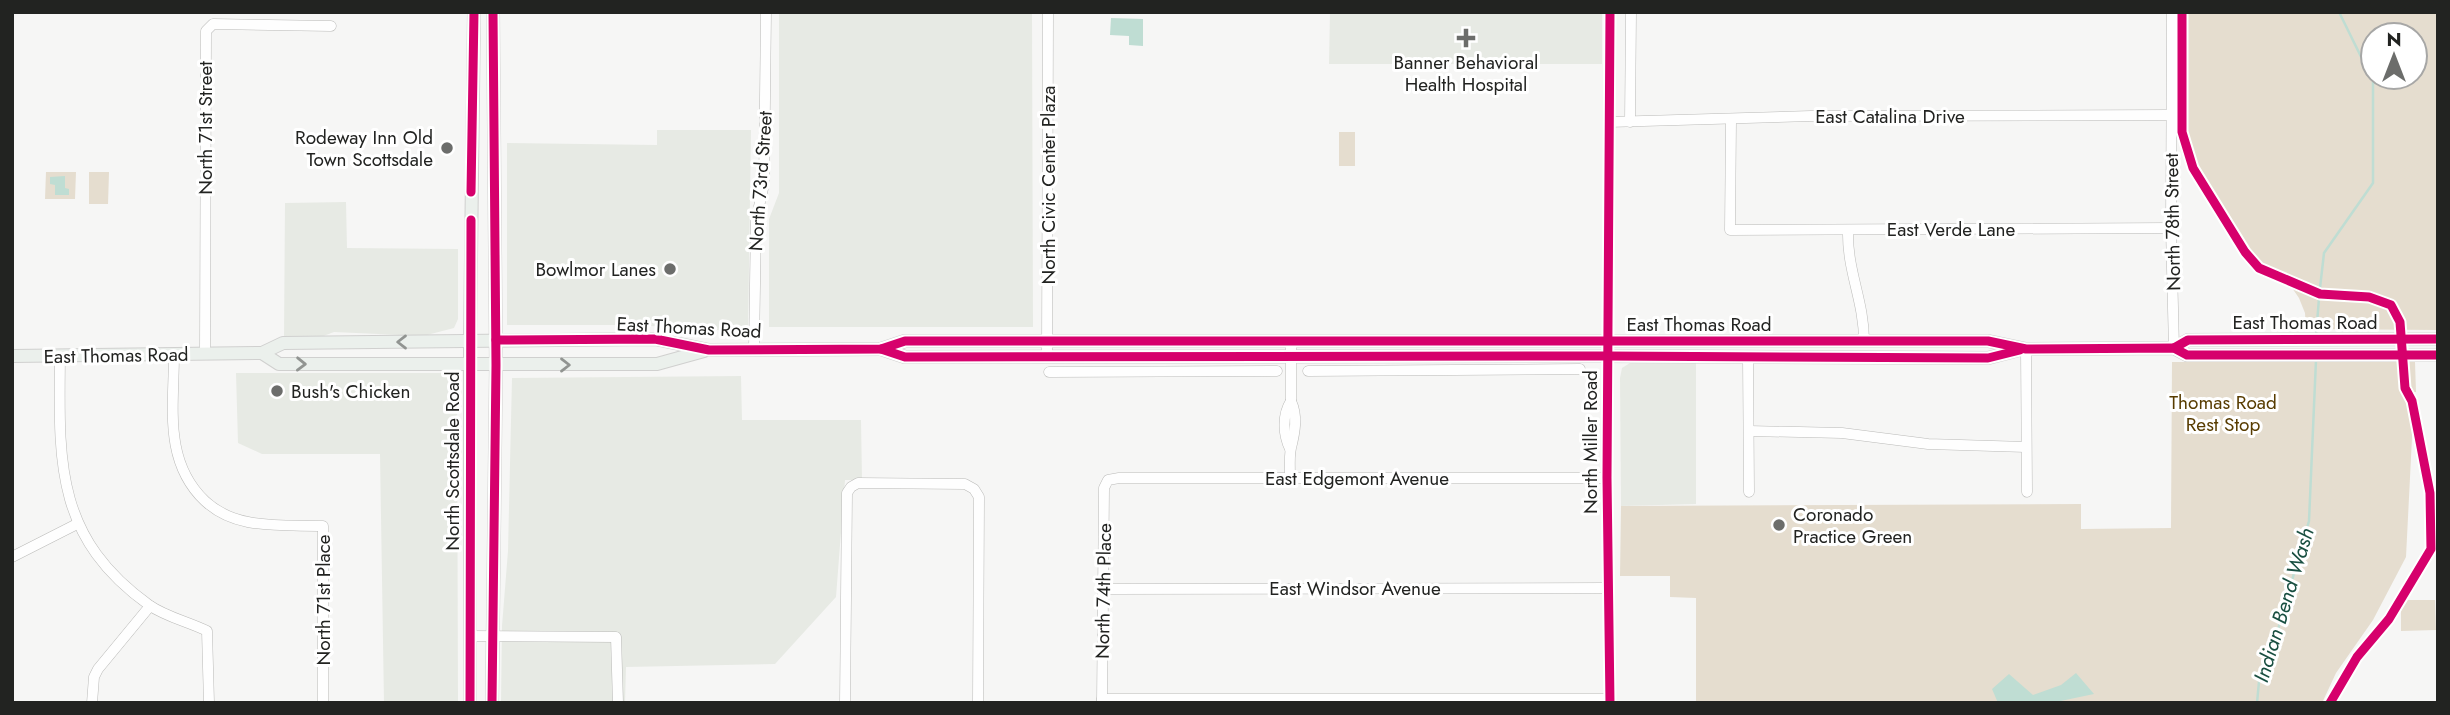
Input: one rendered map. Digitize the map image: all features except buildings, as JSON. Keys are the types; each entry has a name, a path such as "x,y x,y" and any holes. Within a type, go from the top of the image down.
{"main road":[{"name":"North Scottsdale Road","path":"470,703 470,340 474,12"},
{"path":"492,703 496,365 493,12"},
{"name":"East Thomas Road","path":"12,356 262,353 283,343 655,339 709,350 881,349 905,341 1988,341 2026,349 2174,348 2187,355 2438,355"},
{"name":"East Thomas Road","path":"2174,348 2188,340 2438,339"},
{"name":"East Thomas Road","path":"881,349 905,357 1120,356 1251,364 1291,357 1329,364 1516,363 1607,356 1988,358 2026,349"},
{"name":"East Thomas Road","path":"262,353 279,364 657,365 709,350"},
{"path":"471,580 494,580"}],"street":[{"name":"North 73rd Street","path":"754,349 756,220 764,184 766,12"},
{"name":"North Civic Center Plaza","path":"1047,357 1048,12"},
{"name":"North Miller Road","path":"1610,12 1607,342 1610,701"},
{"path":"1630,122 1631,12"},
{"name":"North 78th Street","path":"2172,12 2171,228 2174,348"},
{"name":"North 71st Street","path":"205,354 206,31 213,24 331,26"},
{"name":"East Catalina Drive","path":"1609,122 1811,116 2172,115"},
{"name":"East Verde Lane","path":"1731,120 1730,230 2171,228"},
{"path":"1848,230 1849,263 1862,309 1864,341"},
{"path":"1329,341 1329,364"},
{"path":"1251,342 1251,364"},
{"path":"1290,477 1290,449 1295,438 1295,410 1291,401 1291,342"},
{"path":"2026,349 2027,492"},
{"name":"North 71st Place","path":"174,354 174,437 177,458 184,476 197,493 227,516 247,522 323,526 323,703"},
{"path":"60,355 60,448 77,524 105,565 150,606 208,631 209,703"},
{"path":"1120,356 1121,372"},
{"path":"1748,357 1749,492"},
{"name":"East Thomas Road","path":"1516,363 1580,369"},
{"name":"East Thomas Road","path":"1049,372 1121,372 1251,364 1277,371"},
{"name":"East Thomas Road","path":"1308,371 1329,364"},
{"path":"1749,431 1842,433 1928,444 2026,447"},
{"name":"East Edgemont Avenue","path":"1108,480 1290,477 1607,478"},
{"name":"North 74th Place","path":"1102,701 1104,488 1108,480"},
{"path":"845,703 847,493 858,483 965,484 974,489 979,497 978,703"},
{"path":"12,557 77,524"},
{"name":"East Windsor Avenue","path":"1103,589 1608,588"},
{"path":"92,703 97,669 150,606"},
{"path":"470,636 616,637 618,703"},
{"path":"1102,701 1610,701"}],"shaded area":[{"path":"779,12 1032,12 1033,327 769,327 769,219 779,193"},
{"name":"Banner Behavioral Health Hospital","path":"1330,12 1602,12 1602,64 1329,64"},
{"path":"1111,18 1143,19 1143,46 1129,45 1129,36 1110,35"},
{"path":"657,130 751,130 748,332 635,325 507,325 507,143 657,145"},
{"path":"65,176 65,188 69,189 69,195 55,195 55,185 50,184 50,177"},
{"path":"346,202 347,248 458,249 458,319 454,328 423,336 334,332 318,338 284,338 285,203"},
{"path":"1630,363 1696,363 1696,504 1621,506 1620,378 1622,368"},
{"path":"2436,364 2438,364 2438,534"},
{"path":"236,373 457,373 458,703 384,703 380,454 262,454 238,443"},
{"path":"741,376 742,420 861,420 862,480 845,480 836,597 775,664 626,667 625,703 501,703 512,378"},
{"path":"2076,673 2094,694 2051,703 1998,703 1992,689 2009,674 2033,695 2061,685"}],"green space":[{"path":"2185,12 2438,12 2438,330 2306,329 2305,313 2290,285 2259,268 2212,204 2190,168 2184,132"},
{"path":"1339,132 1355,132 1355,166 1339,166"},
{"path":"46,172 76,172 75,199 45,199"},
{"path":"89,172 109,172 108,204 89,204"},
{"name":"Thomas Road Rest Stop","path":"2172,362 2415,362 2416,392 2404,393 2413,418 2406,557 2373,620 2336,673 2322,703 1696,703 1696,598 1670,597 1670,576 1620,576 1621,506 2081,504 2081,529 2171,528"},
{"path":"2401,600 2435,600 2436,630 2401,631"}],"waterway":[{"name":"Indian Bend Wash","path":"2320,288 2324,253 2373,183 2373,81 2339,12"},
{"name":"Indian Bend Wash","path":"2316,336 2319,298"},
{"name":"Indian Bend Wash","path":"2257,703 2260,671 2277,633 2309,521 2316,360"}],"cycle path":[{"path":"471,192 474,12"},
{"path":"492,703 496,365 493,12"},
{"path":"1610,12 1607,478 1610,703"},
{"path":"2182,12 2182,132 2193,168 2245,252 2259,268 2320,294 2369,297 2391,305 2400,322 2405,388 2412,401 2430,493 2431,549 2389,619 2357,657 2330,703"},
{"path":"470,703 471,220"},
{"path":"496,340 655,339 709,350 881,349 905,341 1988,341 2026,349 2174,348 2187,355 2438,355"},
{"path":"2174,348 2188,340 2438,339"},
{"path":"881,349 905,357 1988,358 2020,350"}],"place":[{"name":"Banner Behavioral Health Hospital","path":"1466,38"},
{"name":"Rodeway Inn Old Town Scottsdale","path":"447,148"},
{"name":"Bowlmor Lanes","path":"670,269"},
{"name":"Bush's Chicken","path":"277,391"},
{"name":"Coronado Practice Green","path":"1779,525"}]}
